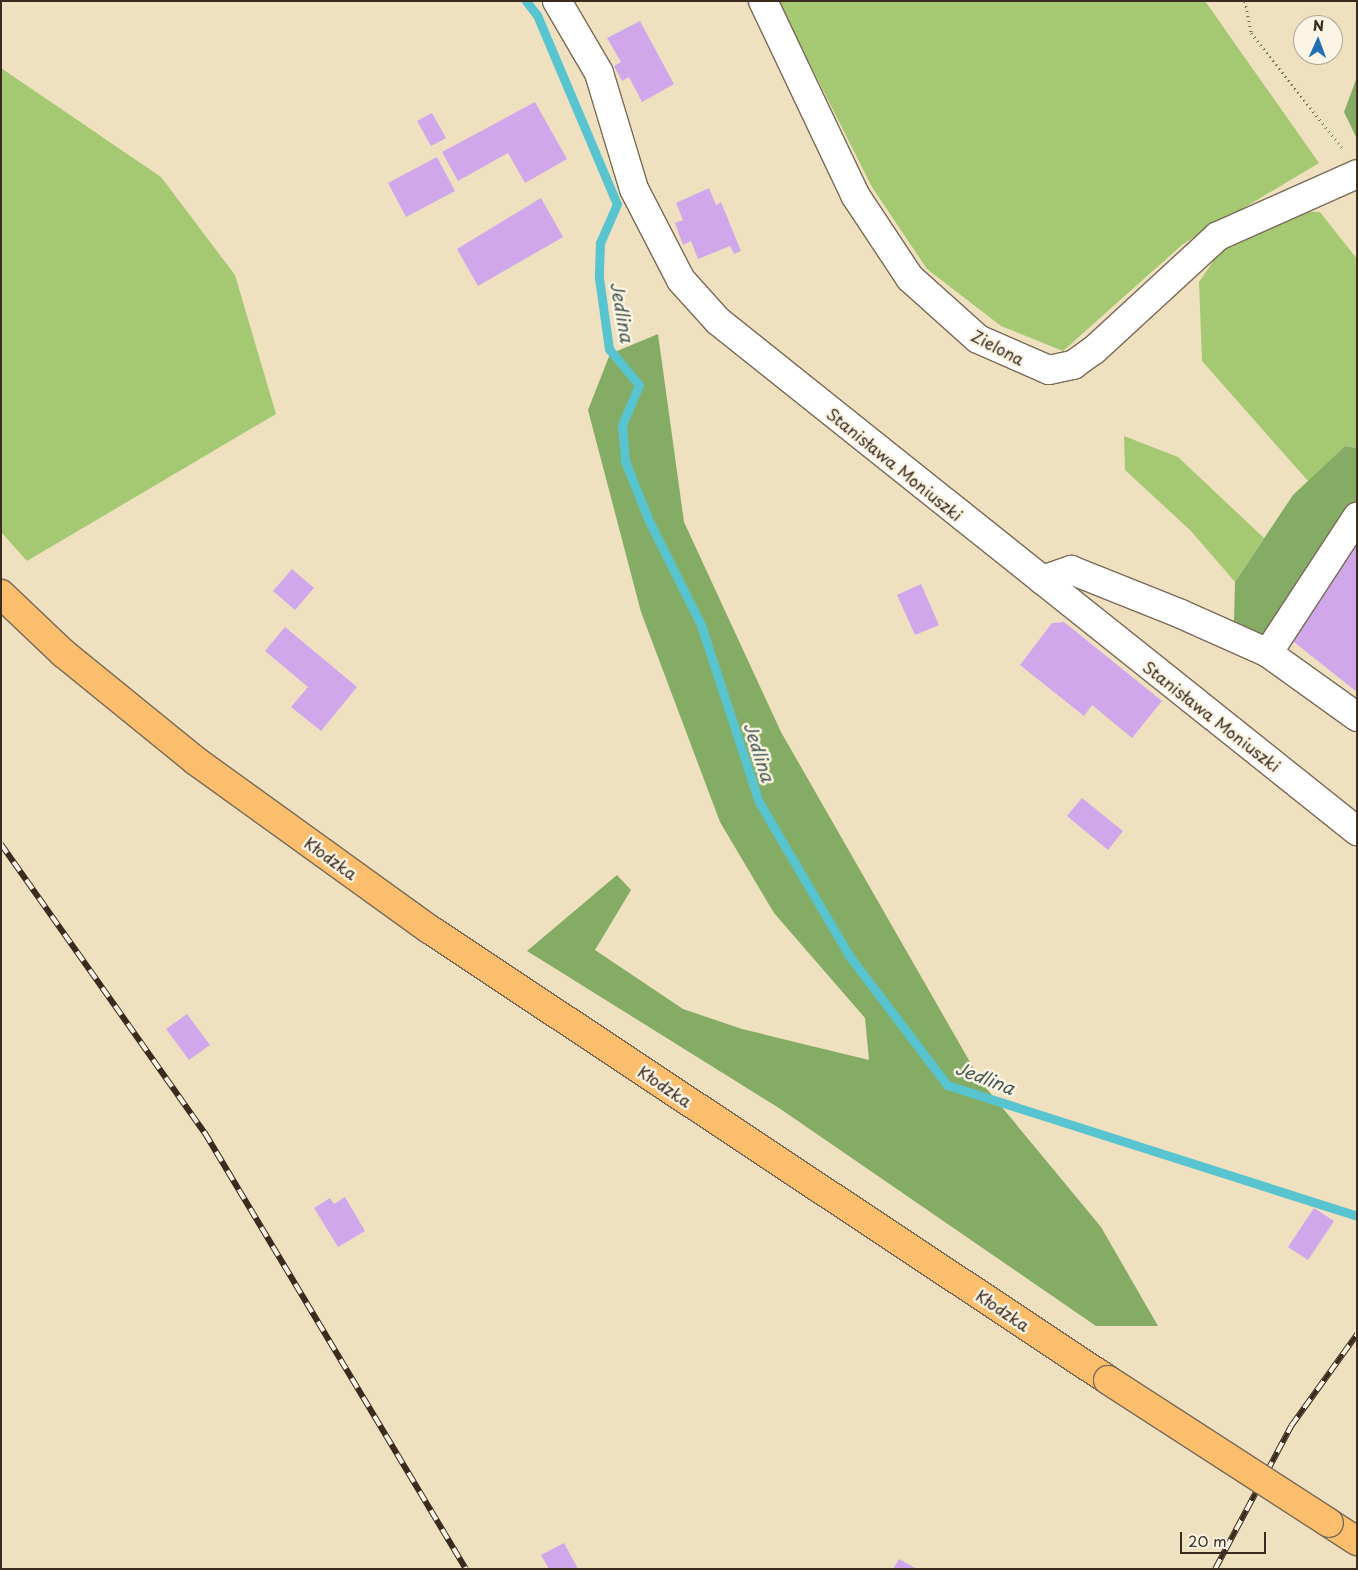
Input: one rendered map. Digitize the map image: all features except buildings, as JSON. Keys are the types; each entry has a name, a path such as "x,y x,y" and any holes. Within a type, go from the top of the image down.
{"main road":[{"name":"Kłodzka","path":"1,594 63,653 196,761 429,929 1108,1380 1357,1541"}],"street":[{"name":"Stanisława Moniuszki","path":"557,1 599,73 634,189 681,280 718,321 1357,831"},
{"name":"Zielona","path":"763,1 855,195 910,278 978,339 1049,370 1074,365 1094,350 1218,236 1354,166"},
{"path":"1268,653 1357,517"},
{"path":"1042,580 1072,570 1268,653 1357,716"}],"path":[{"path":"1245,1 1251,33 1354,166"}],"green space":[{"path":"778,1 1205,1 1319,163 1183,244 1063,351 1001,326 927,269 872,187"},
{"path":"1,68 161,177 235,275 276,414 27,561 1,532"},
{"path":"1357,77 1357,139 1344,112"},
{"path":"1274,211 1320,212 1357,259 1357,448 1345,446 1308,481 1202,361 1199,282 1229,238"},
{"path":"658,334 684,522 781,732 982,1083 1101,1227 1158,1326 1096,1326 779,1108 527,951 617,875 631,890 595,950 683,1009 742,1029 869,1060 865,1018 774,913 720,822 641,612 588,410 610,354"},
{"path":"1124,436 1178,457 1264,538 1235,582 1191,531 1125,470"},
{"path":"1345,446 1357,448 1357,535 1268,639 1234,621 1235,582 1293,495"}],"waterway":[{"name":"Jedlina","path":"526,1 537,15 617,204 600,243 599,278 609,349 639,385 622,425 625,461 649,521 701,625 759,802 850,957 947,1085 1357,1216"}],"railway":[{"path":"1,844 205,1133 466,1569"},
{"path":"1215,1569 1291,1426 1357,1334"}]}
